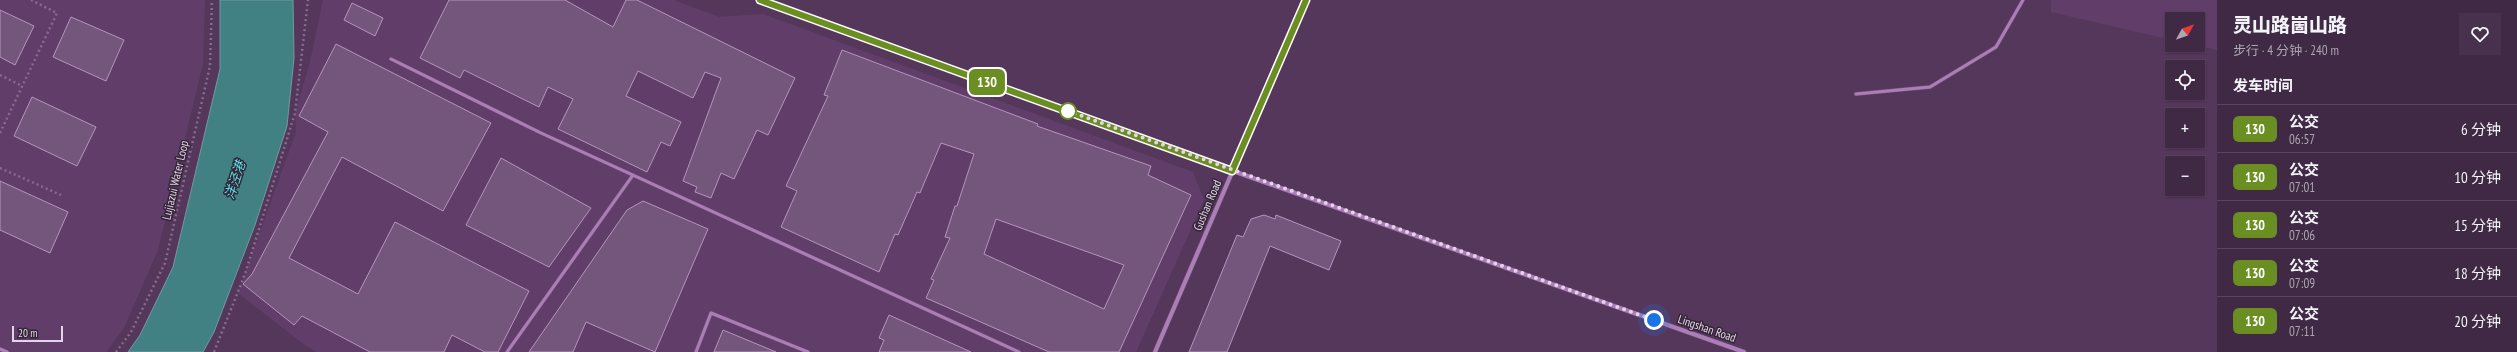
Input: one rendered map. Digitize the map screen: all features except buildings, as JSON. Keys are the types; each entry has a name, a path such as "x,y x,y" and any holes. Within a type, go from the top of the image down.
{"street":[{"name":"Lingshan Road","path":"760,0 1232,171 1744,352"},
{"name":"Gushan Road","path":"1156,352 1306,0"}],"lane":[{"path":"1856,94 1930,87 1996,47 2023,0"},
{"path":"391,59 633,175 1019,352"},
{"path":"507,352 633,175"},
{"path":"696,352 711,313 808,352"},
{"path":"0,349 6,352"}],"path":[{"path":"0,133 57,12 31,0"},
{"name":"Lujiazui Water Loop","path":"116,352 131,332 165,263 210,66 212,0"},
{"path":"214,352 245,274 295,113 308,0"},
{"path":"0,75 22,86"},
{"path":"0,168 61,195"}],"shaded area":[{"path":"0,0 205,0 203,64 158,250 124,328 106,352 0,352"},
{"path":"323,0 674,0 719,17 763,14 1193,172 1204,200 1136,352 317,352 306,346 238,293 296,132 295,113 310,62"},
{"path":"2051,0 2217,0 2217,50 2205,47 2205,12 2165,12 2165,38 2051,12"}],"water":[{"name":"洋泾港","path":"220,0 293,0 294,58 287,126 255,225 214,332 203,352 128,352 140,335 173,267 220,69"}],"bus line":[{"name":"130","path":"760,0 1232,171 1306,0"}],"route":[{"path":"1068,111 1232,171 1654,320"}]}
